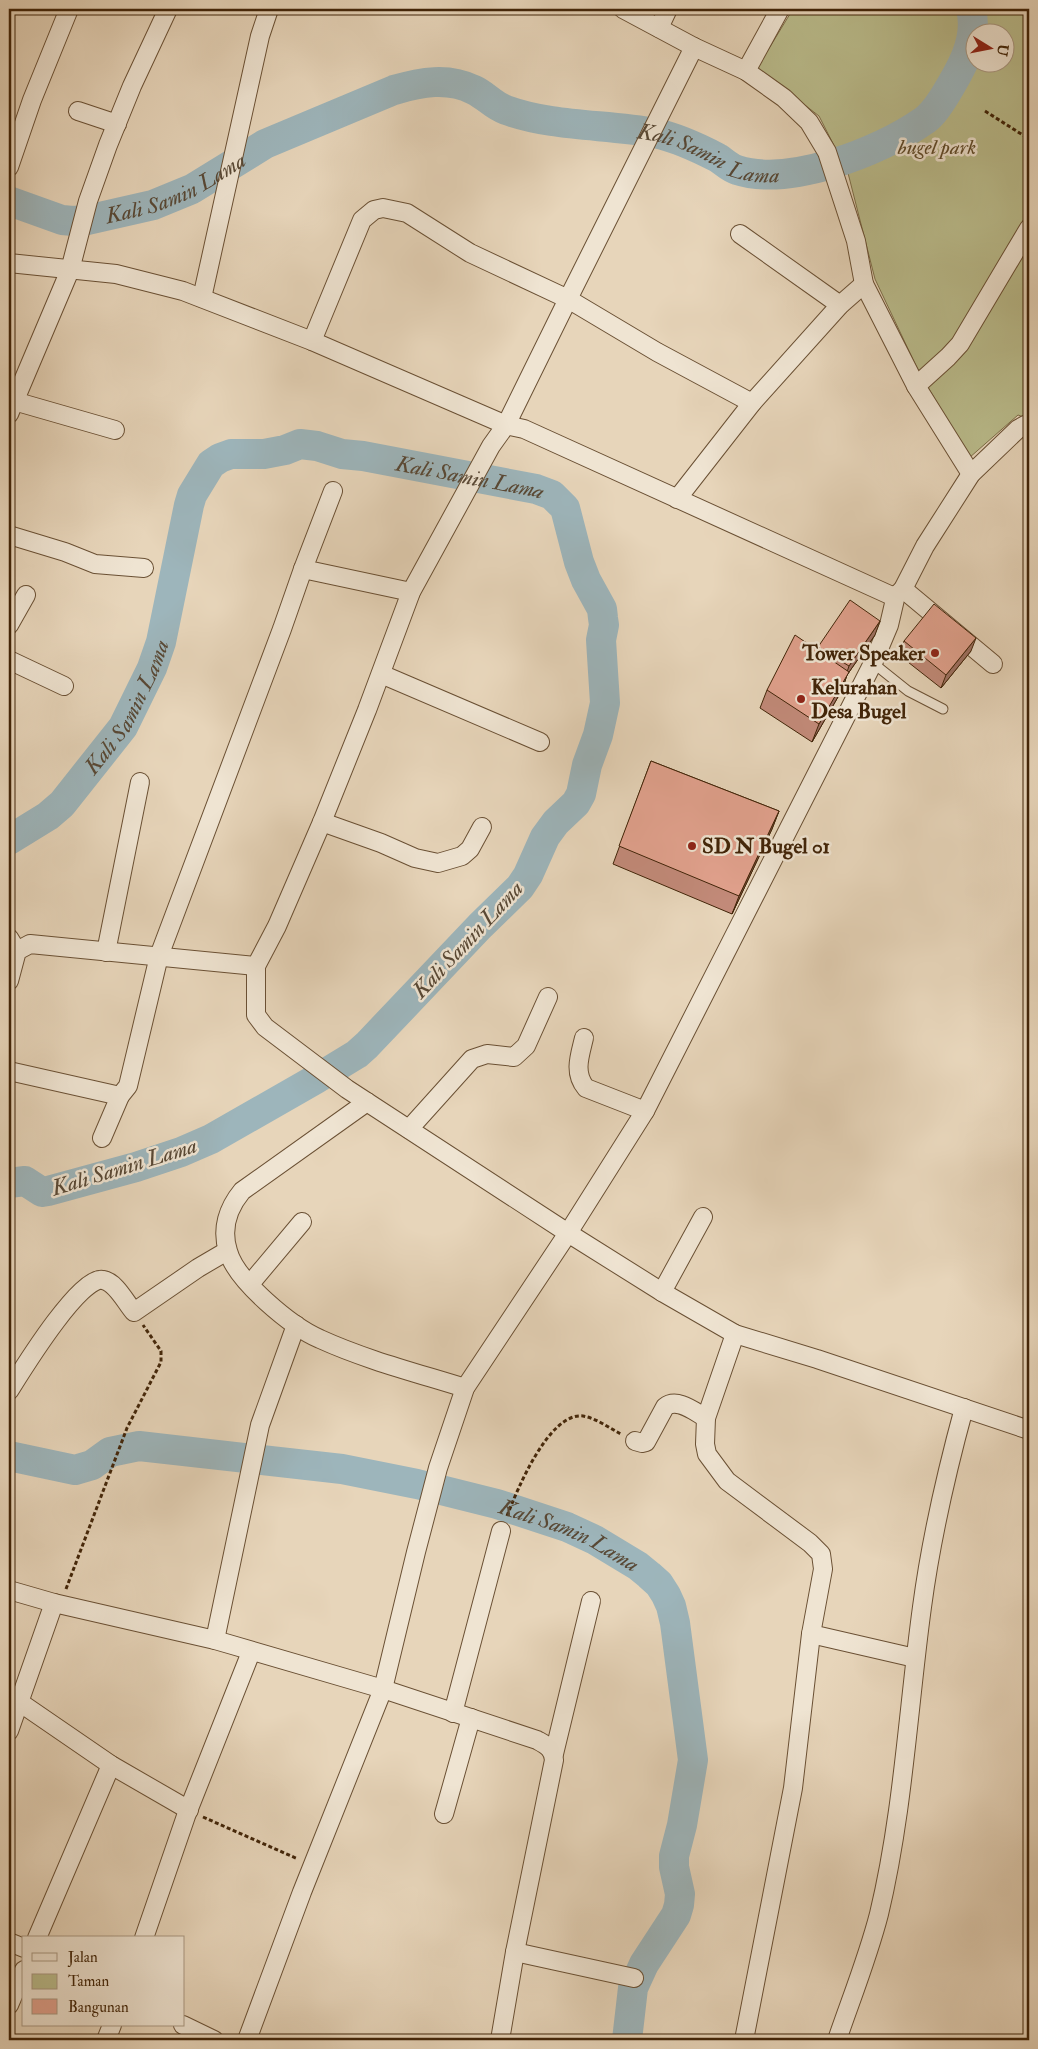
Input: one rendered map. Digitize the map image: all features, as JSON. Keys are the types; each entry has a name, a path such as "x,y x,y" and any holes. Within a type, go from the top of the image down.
{"street":[{"path":"9,167 32,100 68,9"},
{"path":"115,430 11,408 70,270 88,200 117,124 132,86 168,9"},
{"path":"202,298 260,36 269,9"},
{"path":"623,9 694,47 746,71 784,98 810,122 827,152 856,241 864,284 916,386 971,474"},
{"path":"659,28 668,9"},
{"path":"746,71 780,9"},
{"path":"694,47 506,425 491,446 412,592 322,822 277,926 256,966 256,1015 260,1021 295,1050 366,1102 568,1233 662,1292 735,1334 817,1359 1029,1430"},
{"path":"78,111 117,124"},
{"path":"312,341 362,220 374,210 383,208 407,213 470,253 568,299 658,352 752,403"},
{"path":"916,386 960,344 1029,228"},
{"path":"740,234 840,305"},
{"path":"9,263 116,274 184,291 312,341 506,425 524,429 886,594 900,592 993,664"},
{"path":"677,499 752,403 840,305 864,284"},
{"path":"247,2040 312,1865 383,1690 438,1468 465,1388 568,1233 645,1111 872,663 889,625 900,592 925,546 971,474 1011,435 1028,423"},
{"path":"102,1138 120,1096 128,1086 159,956 333,491"},
{"path":"9,535 65,552 95,564 144,568"},
{"path":"303,569 412,592"},
{"path":"9,625 26,595"},
{"path":"9,660 64,686"},
{"path":"381,674 540,742"},
{"path":"106,952 140,782"},
{"path":"322,822 416,858 438,863 462,856 470,849 482,827"},
{"path":"9,981 13,944 30,944 256,966"},
{"path":"409,1129 472,1059 487,1054 514,1057 521,1052 526,1046 548,997"},
{"path":"584,1038 578,1067 581,1083 586,1088 645,1111"},
{"path":"9,1071 120,1096"},
{"path":"366,1102 242,1191 232,1204 227,1216 228,1251 234,1264 270,1305 296,1325 320,1339 465,1388"},
{"path":"662,1292 703,1217"},
{"path":"250,1284 302,1222"},
{"path":"9,1391 47,1332 85,1287 95,1280 103,1280 111,1284 134,1312 198,1268 228,1251"},
{"path":"215,1640 260,1425 296,1325"},
{"path":"735,1334 706,1418 706,1449 715,1468 727,1481 810,1543 821,1554 823,1569 811,1634 793,1788 744,2040"},
{"path":"635,1441 646,1442 665,1408 670,1404 679,1404 706,1418"},
{"path":"837,2040 878,1915 900,1790 916,1658 937,1513 964,1408"},
{"path":"453,1713 501,1531"},
{"path":"9,1590 57,1604 215,1640 383,1690 537,1740 549,1747 554,1754"},
{"path":"500,2040 515,1952 553,1768 554,1754 590,1601"},
{"path":"9,1731 14,1699 57,1604"},
{"path":"811,1634 916,1658"},
{"path":"145,1936 189,1810 251,1652"},
{"path":"14,1699 111,1765 189,1810"},
{"path":"444,1814 471,1718"},
{"path":"38,1936 111,1765"},
{"path":"9,1942 22,1947"},
{"path":"515,1952 634,1978"},
{"path":"9,2005 22,1975"},
{"path":"106,2040 112,2026"},
{"path":"185,2026 214,2040"}],"lane":[{"path":"872,663 908,691 943,709"}],"path":[{"path":"985,111 1029,139"},
{"path":"57,1604 127,1428 162,1359 161,1351 134,1312"},
{"path":"501,1531 518,1488 530,1466 553,1432 563,1421 572,1417 583,1416 599,1422 635,1441"},
{"path":"189,1810 312,1865"}],"green space":[{"name":"bugel park","path":"793,9 1029,9 1029,419 1018,415 969,458 918,370 875,279 848,173 819,116 757,68"}],"building":[{"path":"850,600 880,621 849,666 818,647"},
{"name":"Tower Speaker","path":"934,604 976,638 946,675 904,641"},
{"name":"Kelurahan Desa Bugel","path":"795,635 849,672 819,724 767,690"},
{"name":"SD N Bugel 01","path":"651,761 779,811 739,896 619,846"}],"waterway":[{"name":"Kali Samin Lama","path":"9,201 62,220 73,221 87,220 153,205 192,189 265,144 394,90 434,82 454,83 464,86 478,92 502,108 542,120 636,130 663,135 703,150 737,170 758,174 782,174 807,170 833,164 882,145 929,117 962,66 972,32 971,9"},
{"name":"Kali Samin Lama","path":"9,840 48,816 62,804 123,727 152,668 161,642 192,495 211,464 220,458 231,454 264,454 285,450 300,444 317,446 342,454 363,456 536,489 552,495 565,508 579,562 586,580 602,609 604,625 601,640 605,703 598,735 587,765 581,794 576,803 556,822 545,837 528,875 520,887 480,926 367,1045 357,1054 316,1079 211,1139 181,1152 136,1167 48,1191 42,1192 25,1181 9,1183"},
{"name":"Kali Samin Lama","path":"9,1456 75,1470 92,1465 110,1452 139,1446 342,1469 417,1484 497,1504 567,1527 595,1540 638,1566 659,1584 671,1606 675,1623 693,1760 682,1825 674,1856 674,1867 680,1894 679,1905 676,1915 644,1964 633,1988 627,2040"}],"place":[{"name":"Tower Speaker","path":"935,653"},
{"name":"Kelurahan Desa Bugel","path":"801,699"},
{"name":"SD N Bugel 01","path":"692,846"}]}
